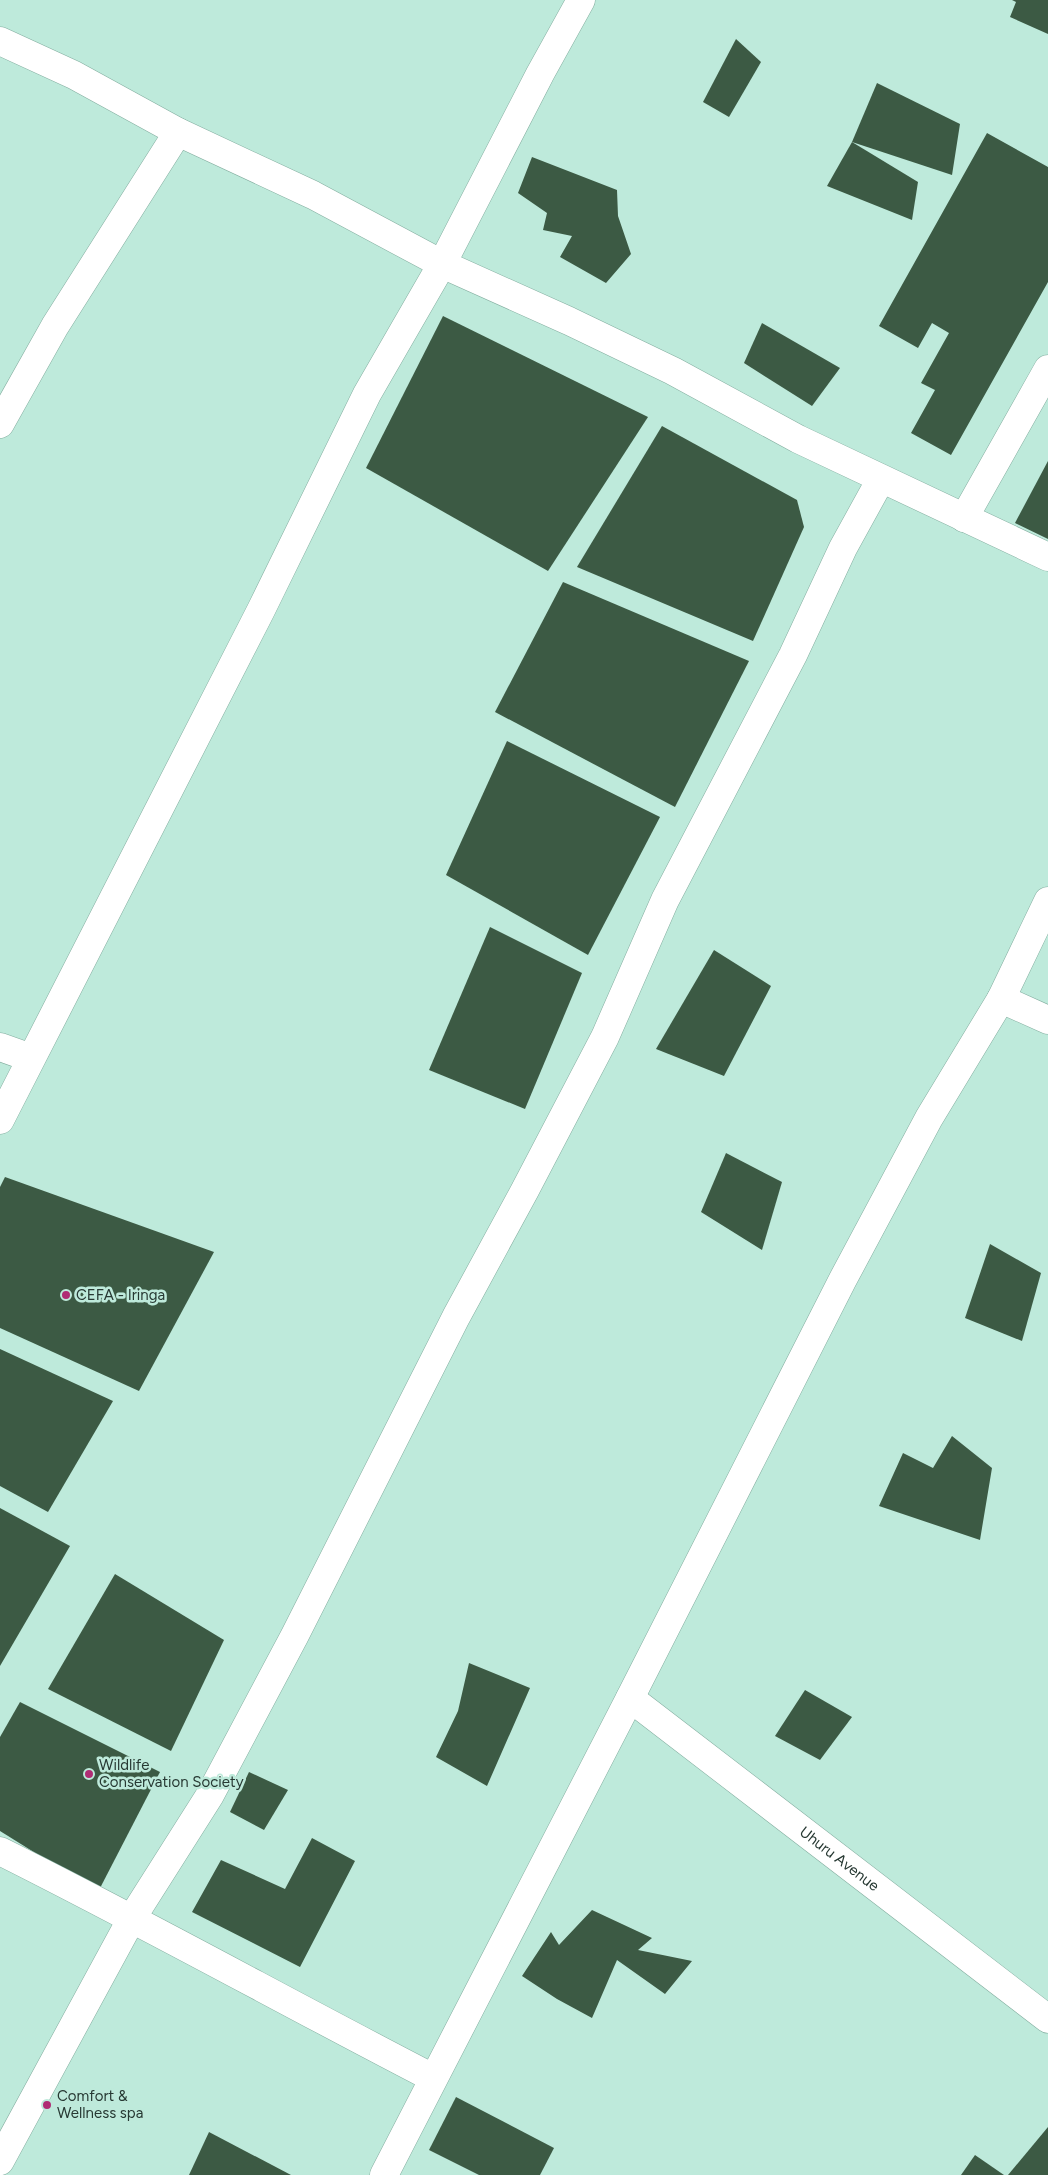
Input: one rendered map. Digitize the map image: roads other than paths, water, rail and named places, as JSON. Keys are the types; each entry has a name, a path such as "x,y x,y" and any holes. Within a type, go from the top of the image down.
{"street":[{"path":"0,1120 261,610 367,394 442,264 540,74 581,0"},
{"path":"0,41 74,75 178,132 313,195 442,264 570,321 673,371 798,439 1048,557"},
{"path":"0,424 55,326 178,132"},
{"path":"964,518 1048,369"},
{"path":"0,2161 132,1918 210,1795 295,1635 456,1317 605,1037 665,900 723,785 793,655 843,548 880,479"},
{"path":"384,2175 878,1212 929,1118 1001,999 1048,901"},
{"path":"1001,999 1048,1020"},
{"path":"0,1047 31,1058"},
{"name":"Uhuru Avenue","path":"630,1698 1048,2019"},
{"path":"0,1851 132,1918 271,1994 433,2078"}],"place":[{"name":"CEFA - Iringa","path":"66,1295"},
{"name":"Wildlife Conservation Society","path":"89,1774"},
{"name":"Comfort & Wellness spa","path":"47,2105"}]}
